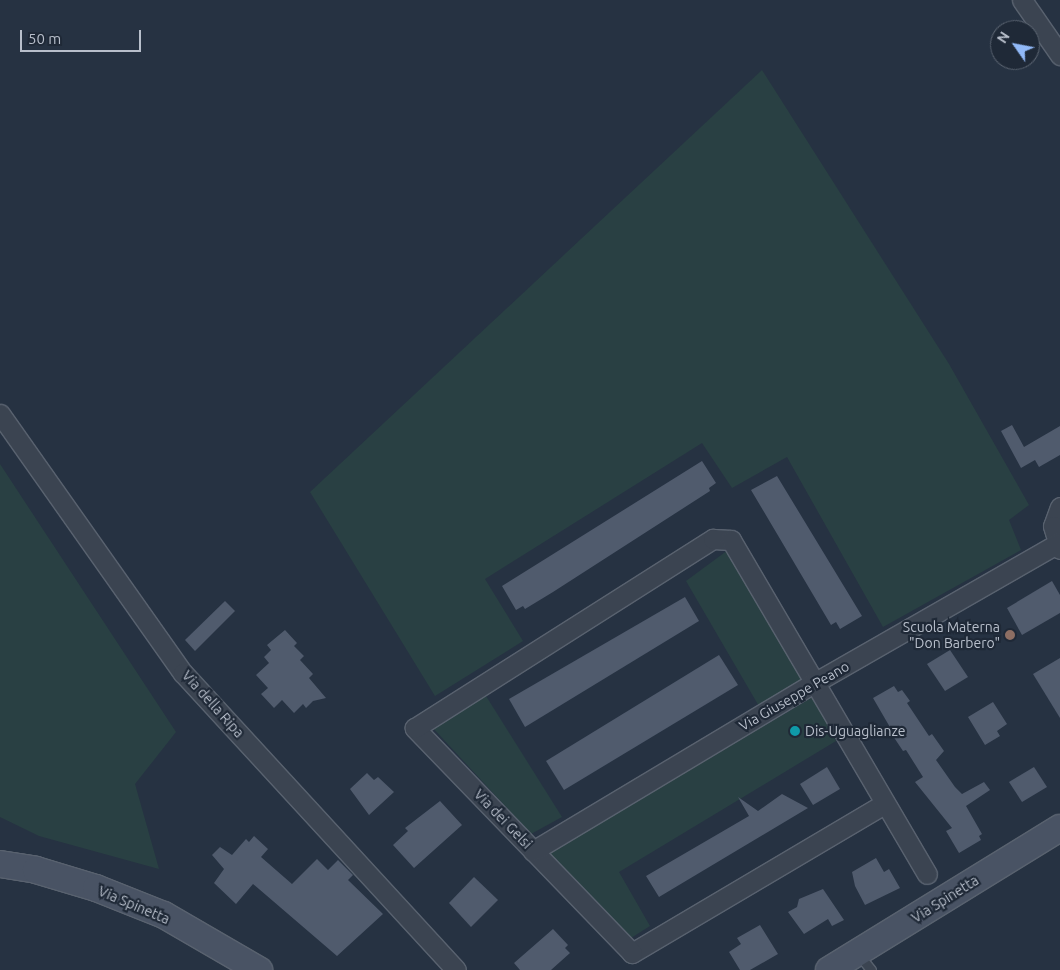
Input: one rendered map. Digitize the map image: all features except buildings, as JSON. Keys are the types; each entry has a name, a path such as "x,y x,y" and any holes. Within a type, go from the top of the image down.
{"main road":[{"name":"Via Spinetta","path":"829,970 864,962 1060,828"},
{"name":"Via Spinetta","path":"0,864 36,870 96,888 164,915 259,970"}],"street":[{"path":"1022,0 1060,55"},
{"name":"Via della Ripa","path":"0,414 184,673 456,970"},
{"path":"1059,547 1053,526 1060,507"},
{"name":"Via dei Gelsi","path":"814,683 731,540 713,539 416,728 632,953 884,804"},
{"name":"Via Giuseppe Peano","path":"533,851 814,683 1059,547"},
{"path":"814,683 927,874"}],"green space":[{"path":"762,70 949,364 1029,505 1009,520 1021,550 883,627 787,457 732,488 702,443 485,579 523,641 435,696 310,492"},
{"path":"0,464 176,732 135,784 159,869 39,836 0,817"},
{"path":"728,550 806,683 760,708 686,581"},
{"path":"486,696 562,817 531,834 432,727"},
{"path":"813,697 836,741 619,872 650,926 631,938 548,854"}],"place":[{"name":"Scuola Materna \"Don Barbero\"","path":"1010,635"},
{"name":"Dis-Uguaglianze","path":"795,731"}]}
